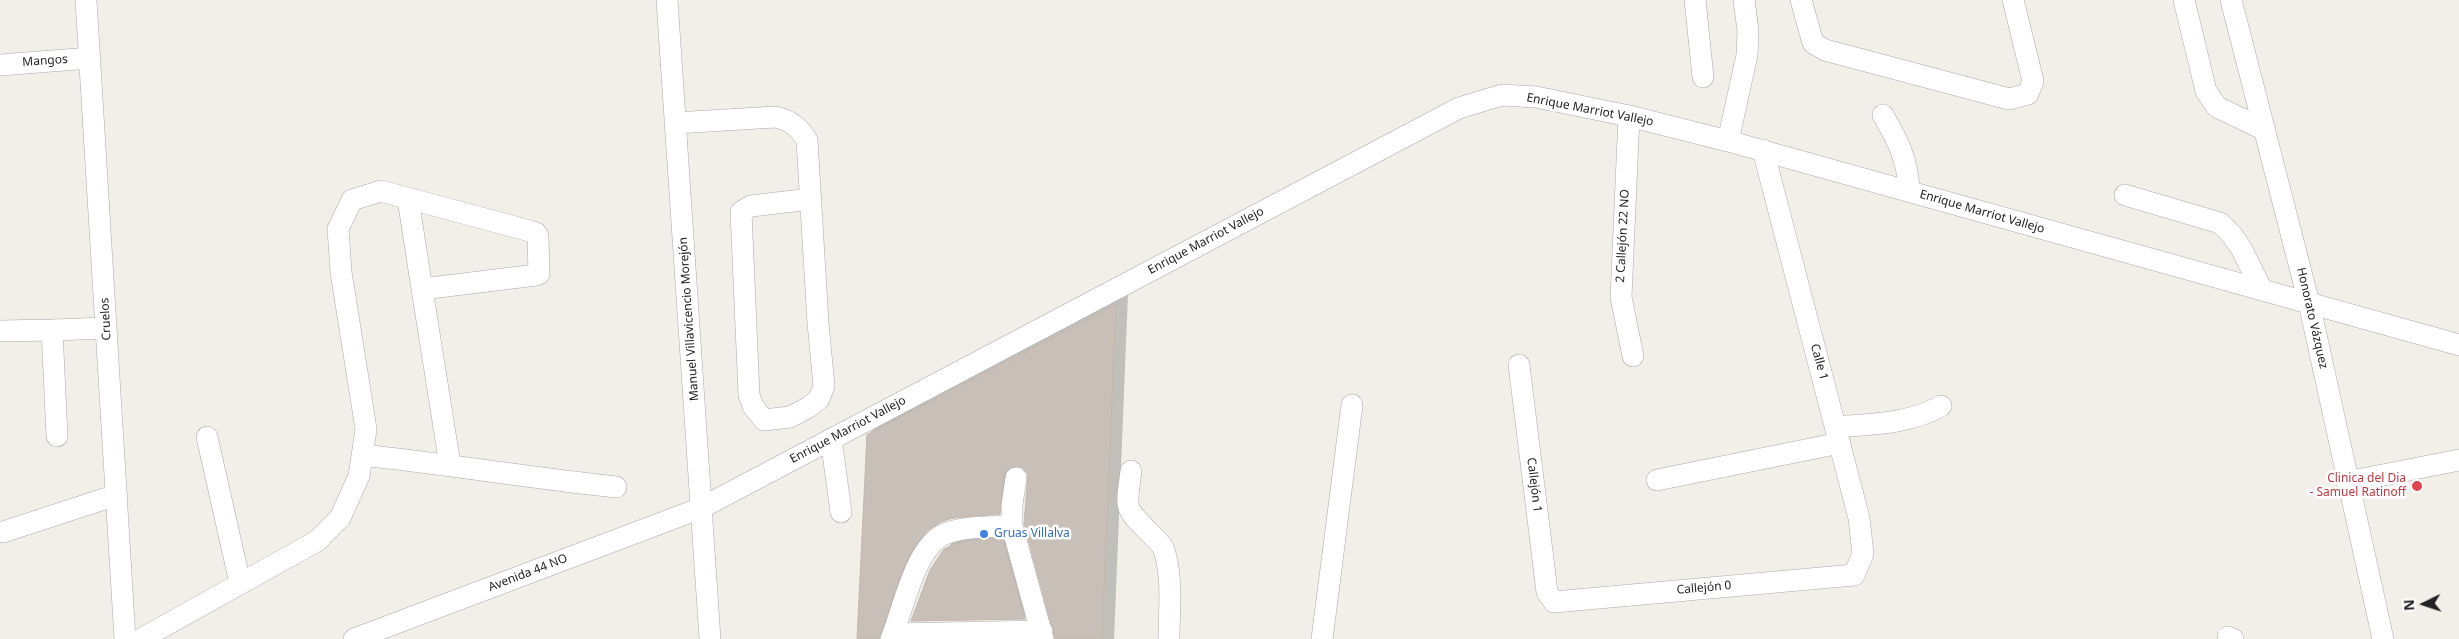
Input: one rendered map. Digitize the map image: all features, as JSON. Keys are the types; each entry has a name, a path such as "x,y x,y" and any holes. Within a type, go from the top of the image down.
{"street":[{"name":"Cruelos","path":"86,0 125,639"},
{"name":"Manuel Villavicencio Morejón","path":"667,0 710,639"},
{"path":"1695,0 1703,76"},
{"path":"1728,141 1747,55 1748,32 1744,0"},
{"path":"1801,0 1813,42 1825,50 2009,99 2028,94 2033,82 2012,0"},
{"path":"2184,0 2206,91 2211,102 2217,108 2265,130"},
{"name":"Honorato Vázquez","path":"2232,0 2310,303 2347,482 2383,639"},
{"name":"Mangos","path":"0,64 90,58"},
{"name":"Enrique Marriot Vallejo","path":"702,508 1459,108 1502,95 1536,97 1629,116 1763,150 2459,345"},
{"path":"1883,115 1902,149 1908,169 1909,191"},
{"name":"2 Callejón 22 NO","path":"1629,116 1621,297 1633,356"},
{"path":"675,123 776,117 787,119 800,130 807,140 824,386 819,399 809,407 790,417 764,420 753,406 749,395 741,212 751,206 810,199"},
{"name":"Calle 1","path":"1763,150 1859,518 1863,554 1854,574"},
{"path":"141,639 318,541 340,518 359,476 366,429 341,272 338,229 352,200 381,191 530,231 538,237 540,274 422,289"},
{"path":"2125,195 2220,223 2232,235 2262,290"},
{"path":"408,199 450,465"},
{"path":"0,331 106,328"},
{"path":"52,330 57,436"},
{"name":"Callejón 1","path":"1519,365 1547,592 1554,602"},
{"path":"1322,639 1352,405"},
{"path":"1657,480 1925,415 1940,406"},
{"path":"207,437 240,583"},
{"path":"831,439 841,512"},
{"path":"362,455 616,487"},
{"path":"2347,482 2459,460"},
{"path":"1131,471 1127,505 1132,516 1163,547 1166,557 1169,586 1169,639"},
{"path":"1012,526 968,529 945,534 927,548 913,576 892,637 1042,635 1012,526 1012,505 1016,478"},
{"path":"3,532 104,499 117,497"},
{"name":"Avenida 44 NO","path":"354,639 702,508"},
{"name":"Callejón 0","path":"1554,602 1854,574"}],"building":[{"name":"Gruas Villalva","path":"1116,305 1102,639 1055,639 1024,524 1028,474 1023,468 1017,466 1007,470 1004,476 1000,514 952,518 941,522 927,531 907,559 879,639 857,639 867,435"},
{"path":"1003,539 1025,619 911,621 930,570 944,549 965,541"}],"place":[{"name":"Clinica del Dia - Samuel Ratinoff","path":"2417,486"},
{"name":"Gruas Villalva","path":"984,534"}]}
